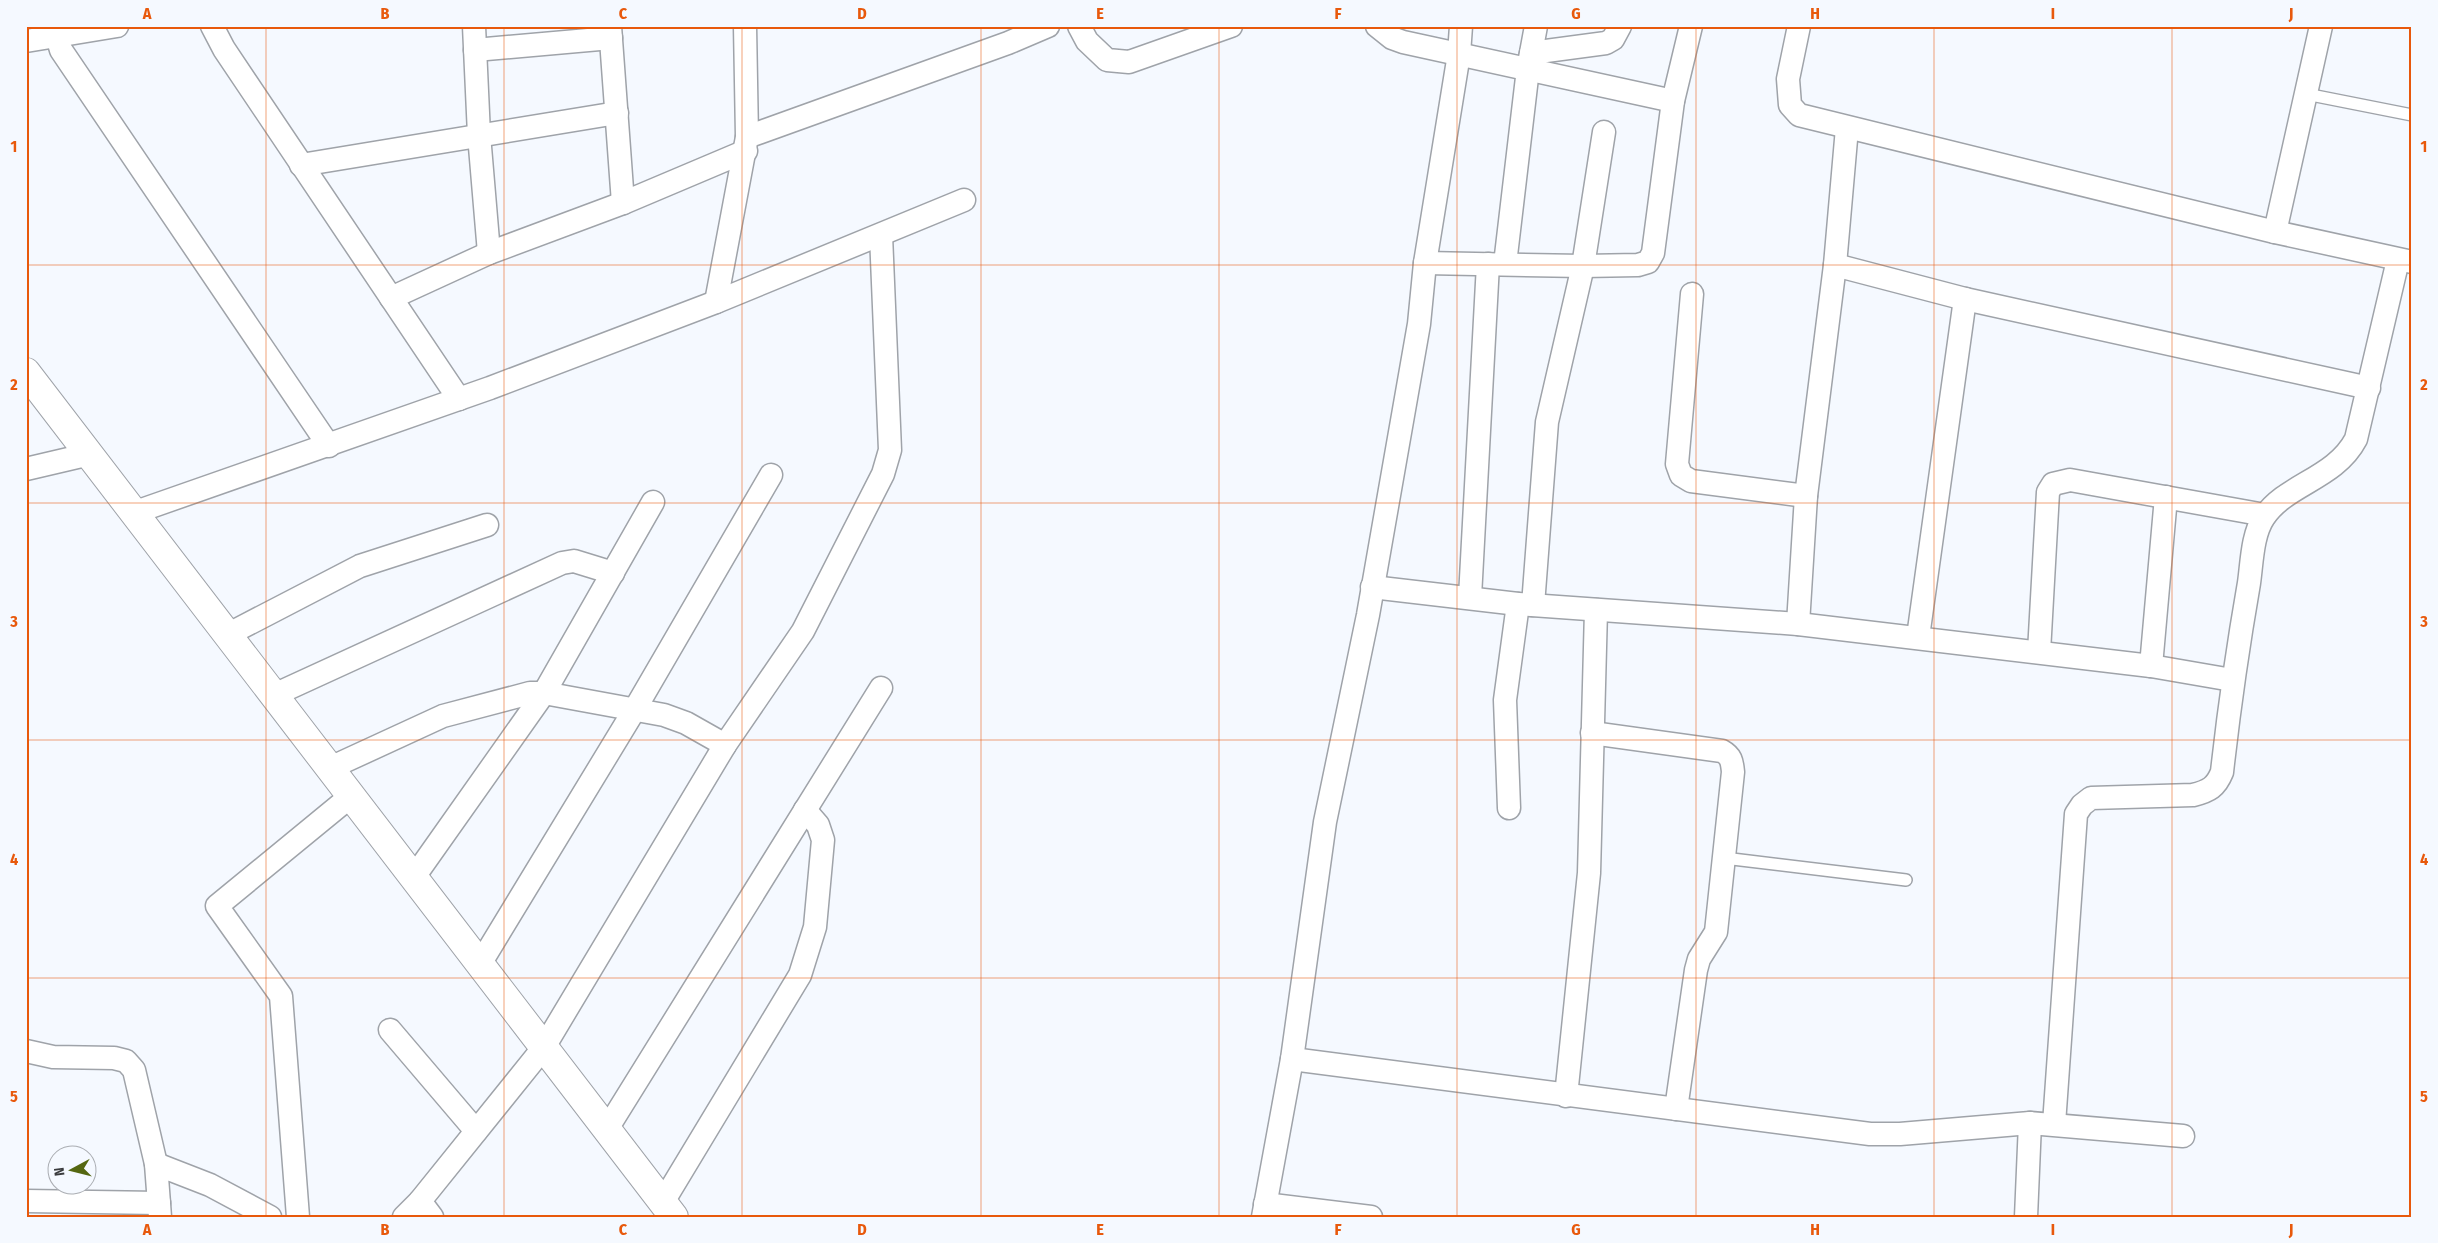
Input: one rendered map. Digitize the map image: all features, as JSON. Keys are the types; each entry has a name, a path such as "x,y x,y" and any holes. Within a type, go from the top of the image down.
{"main road":[{"path":"26,372 669,1209"}],"street":[{"path":"26,41 55,31 117,26"},
{"path":"212,26 224,49 459,400"},
{"path":"474,26 479,136 489,253"},
{"path":"716,302 746,144 745,26"},
{"path":"391,298 489,253 623,203 746,144 1048,26"},
{"path":"1079,26 1087,41 1107,60 1129,62 1231,26"},
{"path":"1377,26 1392,38 1404,42 1459,54 1529,61 1673,101"},
{"path":"1371,1217 1264,1210 1292,1059 1326,822 1372,587 1419,324 1425,263 1459,54 1461,26"},
{"path":"1470,597 1496,264 1536,26"},
{"path":"1529,61 1606,44 1613,39 1620,26"},
{"path":"1425,263 1583,266 1638,265 1648,262 1652,253 1673,101 1690,26"},
{"path":"1799,26 1788,79 1790,105 1799,115 2275,232 2405,261 2356,439 2350,452 2339,463 2275,505 2265,515 2258,527 2232,680 2222,772 2217,784 2207,792 2193,795 2091,798 2082,804 2076,814 2054,1124"},
{"path":"2275,232 2321,26"},
{"path":"55,31 61,50 329,446"},
{"path":"476,50 611,32 623,203"},
{"path":"300,164 617,113"},
{"path":"1798,624 1806,496 1835,265 1847,128"},
{"path":"1509,808 1505,700 1526,605 1547,422 1583,266 1604,132"},
{"path":"133,513 459,400 716,302 964,200"},
{"path":"419,1211 476,1131 544,1047 725,745 803,632 888,462 890,450 881,234"},
{"path":"1835,265 1965,299 2369,388"},
{"path":"1692,294 1677,464 1681,475 1691,481 1806,496"},
{"path":"1918,637 1965,299"},
{"path":"26,469 90,454"},
{"path":"480,964 634,709 770,475"},
{"path":"2039,652 2048,492 2053,484 2070,480 2265,515"},
{"path":"2150,666 2166,497"},
{"path":"414,877 544,693 653,502"},
{"path":"228,635 360,566 487,525"},
{"path":"274,695 562,563 574,561 613,574"},
{"path":"1372,587 1526,605 1798,624 2150,666 2232,680"},
{"path":"1566,1096 1589,873 1596,610"},
{"path":"607,1129 881,688"},
{"path":"330,768 443,716 521,694 544,693 634,709 676,719 725,745"},
{"path":"1592,733 1722,751 1729,755 1733,772 1716,932 1699,959 1696,970 1676,1109"},
{"path":"298,1217 281,996 217,906 351,796"},
{"path":"669,1209 800,975 805,962 815,927 823,840 818,825 805,810"},
{"path":"390,1030 476,1131"},
{"path":"26,1051 41,1056 114,1058 126,1061 134,1070 156,1164 160,1210 26,1201"},
{"path":"1292,1059 1566,1096 1884,1135 2030,1123 2182,1136"},
{"path":"2026,1217 2030,1123"},
{"path":"156,1164 210,1186 270,1217"}],"lane":[{"path":"2306,94 2412,115"},
{"path":"1724,858 1906,880"}]}
